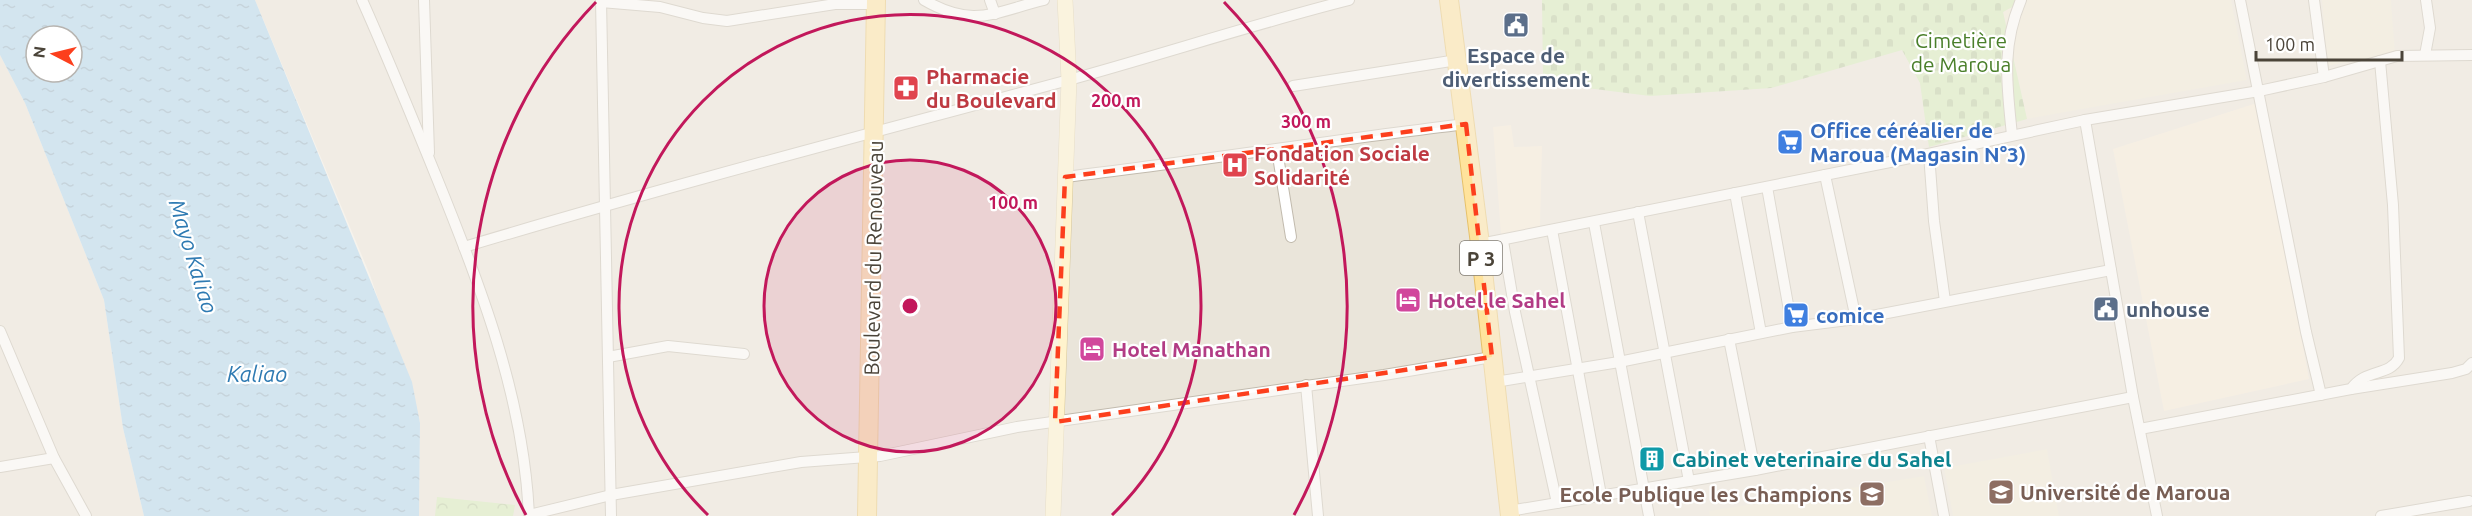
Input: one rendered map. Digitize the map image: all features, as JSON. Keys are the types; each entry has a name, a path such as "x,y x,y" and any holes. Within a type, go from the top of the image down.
{"main road":[{"path":"1053,516 1069,80 1065,0"},
{"name":"P 3","path":"1449,0 1466,124 1510,513"},
{"name":"Boulevard du Renouveau","path":"879,516 874,457 880,1"},
{"name":"Boulevard du Renouveau","path":"867,516 874,457"}],"street":[{"path":"362,0 464,247 512,395 522,444 529,515 611,495 801,462 874,457 1017,427 1492,357"},
{"path":"424,0 430,162"},
{"path":"924,0 953,14 970,18 995,14 1044,0"},
{"path":"990,0 995,14"},
{"path":"464,247 605,205 1069,80 1349,0"},
{"path":"2012,135 2007,48 2013,18 2021,0"},
{"path":"2240,0 2306,332 2321,395"},
{"path":"2314,0 2324,77"},
{"path":"2425,55 2430,28 2426,0"},
{"path":"611,516 601,1 660,7 703,18 728,21 835,4 880,1"},
{"path":"1480,244 1594,223 2085,120 2259,91 2324,77 2397,56 2472,55"},
{"path":"1293,86 1457,60"},
{"path":"2351,389 2360,378 2391,368 2399,358 2393,205 2380,61"},
{"path":"2085,120 2133,398 2157,516"},
{"path":"1065,177 1277,150 1369,135 1466,124"},
{"path":"1277,150 1291,237"},
{"path":"1929,154 1934,221 1945,301"},
{"path":"1825,175 1856,319"},
{"path":"1767,187 1792,327"},
{"path":"1735,193 1761,333"},
{"path":"1638,212 1689,481"},
{"path":"1594,223 1649,516"},
{"path":"1552,230 1601,495"},
{"path":"1503,241 1515,312 1557,503"},
{"path":"1495,382 1619,362 1792,327 1856,319 2110,270"},
{"path":"0,331 54,458 86,516"},
{"path":"1729,339 1755,470"},
{"path":"608,357 668,346 744,354"},
{"path":"2140,429 2351,389 2452,373 2466,369 2472,363"},
{"path":"1306,385 1318,516"},
{"path":"1510,513 1601,495 1755,470 2133,398"},
{"path":"1929,436 1944,516"},
{"path":"0,467 54,458"},
{"path":"2381,516 2469,501"}],"highlighted area":[{"path":"1466,124 1492,357 1055,422 1065,177"}],"shaded area":[{"path":"255,0 2472,0 2472,516 419,516 420,423 370,275"},
{"path":"2025,0 2231,0 2247,80 2027,119 2003,12"},
{"path":"2322,0 2391,0 2395,53 2327,66"},
{"path":"0,55 25,103 104,300 123,428 144,516 0,516"},
{"path":"2257,103 2309,379 2164,411 2113,149"},
{"path":"1511,125 1514,147 1542,146 1540,227 1501,235 1493,127"},
{"name":"Université de Maroua","path":"2047,449 2059,516 1953,516 1944,468"},
{"name":"Ecole Publique les Champions","path":"1924,476 1932,516 1710,516 1709,511"}],"green space":[{"name":"Cimetière de Maroua","path":"1542,0 2025,0 2003,12 2027,119 1929,147 1920,83 1902,50 1771,88 1650,96 1587,88 1543,75"},
{"path":"437,497 515,505 513,516 435,516"}],"water":[{"name":"Kaliao","path":"0,0 255,0 412,382 420,423 419,516 144,516 123,428 104,300 25,103 0,55"}],"place":[{"name":"Espace de divertissement","path":"1516,25"},
{"name":"Pharmacie du Boulevard","path":"906,88"},
{"name":"Office céréalier de Maroua (Magasin N°3)","path":"1790,142"},
{"name":"Fondation Sociale Solidarité","path":"1235,165"},
{"name":"Hotel le Sahel","path":"1408,300"},
{"name":"unhouse","path":"2106,309"},
{"name":"comice","path":"1796,315"},
{"name":"Hotel Manathan","path":"1092,349"},
{"name":"Cabinet veterinaire du Sahel","path":"1652,459"},
{"name":"Université de Maroua","path":"2001,492"},
{"name":"Ecole Publique les Champions","path":"1872,494"}],"water label":[{"name":"Mayo Kaliao","path":"194,256"}]}
